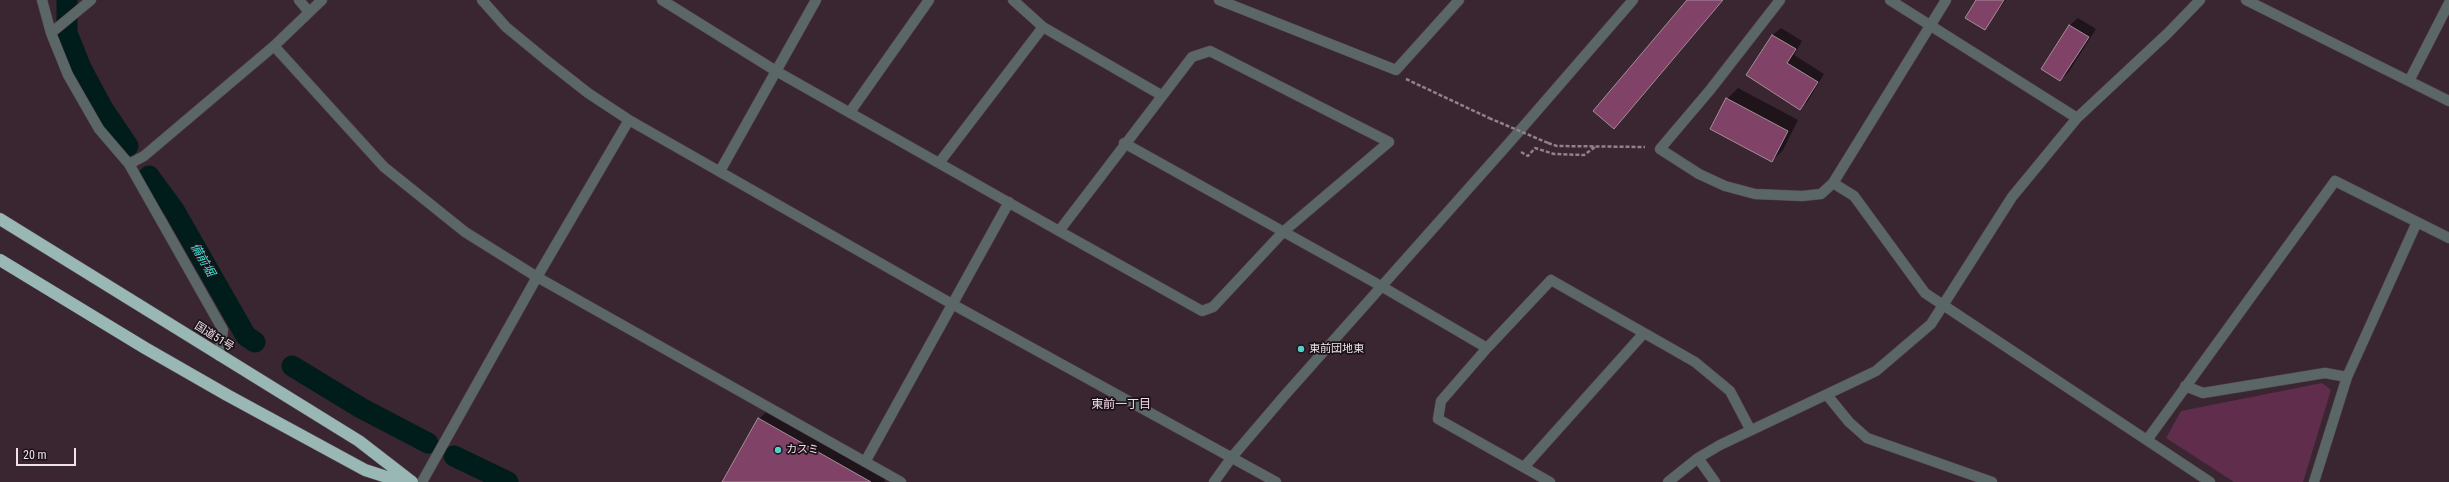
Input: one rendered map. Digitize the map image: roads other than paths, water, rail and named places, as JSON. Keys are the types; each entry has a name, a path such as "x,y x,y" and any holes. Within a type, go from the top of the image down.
{"highway":[{"name":"国道51号","path":"0,219 359,441 412,482"},
{"path":"0,260 145,348 254,409 365,470 402,482"}],"street":[{"path":"42,0 50,33 68,75 99,129 129,164 223,330 220,356"},
{"path":"50,33 61,26 91,0"},
{"path":"299,0 309,12"},
{"path":"129,164 144,156 274,46 322,0"},
{"path":"482,0 506,26 546,60 588,92 629,120 952,304 1276,482"},
{"path":"662,0 776,71 939,162 1059,231 1202,311 1213,307 1283,232 1388,142 1210,51 1192,57 1124,143 1059,231"},
{"path":"720,171 816,0"},
{"path":"850,112 928,0"},
{"path":"1013,0 1043,27 1161,95"},
{"path":"1219,0 1396,70 1459,0"},
{"path":"1214,482 1232,457 1633,0"},
{"path":"1780,0 1715,84 1660,149 1699,174 1725,186 1755,194 1802,196 1821,194 1833,183 1946,0"},
{"path":"1890,0 2077,118"},
{"path":"1668,482 1698,458 1750,429 1827,395 1876,371 1931,324 1944,305 1953,287 2012,197 2077,118 2168,33 2200,0"},
{"path":"2246,0 2449,101"},
{"path":"2409,81 2449,2"},
{"path":"939,162 1043,27"},
{"path":"274,46 384,167 465,232 537,277 901,482"},
{"path":"422,482 537,277 629,120"},
{"path":"1124,143 1381,286 1487,348"},
{"path":"2147,440 2336,181 2449,238"},
{"path":"1833,183 1854,196 1925,293 2210,482"},
{"path":"865,462 1009,202"},
{"path":"2314,482 2347,377 2417,222"},
{"path":"1550,482 1438,419 1441,401 1487,348 1551,280 1695,362 1730,391 1750,429"},
{"path":"1524,467 1644,332"},
{"path":"2185,386 2203,394 2325,373 2347,377"},
{"path":"1827,395 1849,422 1867,438 1992,482"},
{"path":"1698,458 1715,482"}],"waterway":[{"name":"備前堀","path":"67,0 67,33 81,68 103,109 128,146"},
{"name":"備前堀","path":"149,176 174,210 246,336 255,342"},
{"name":"備前堀","path":"292,366 361,408 428,443"},
{"name":"備前堀","path":"454,456 508,482"}],"place":[{"name":"東前団地東","path":"1301,349"},
{"name":"カスミ","path":"778,450"}],"district":[{"name":"東前一丁目","path":"1121,405"}]}
